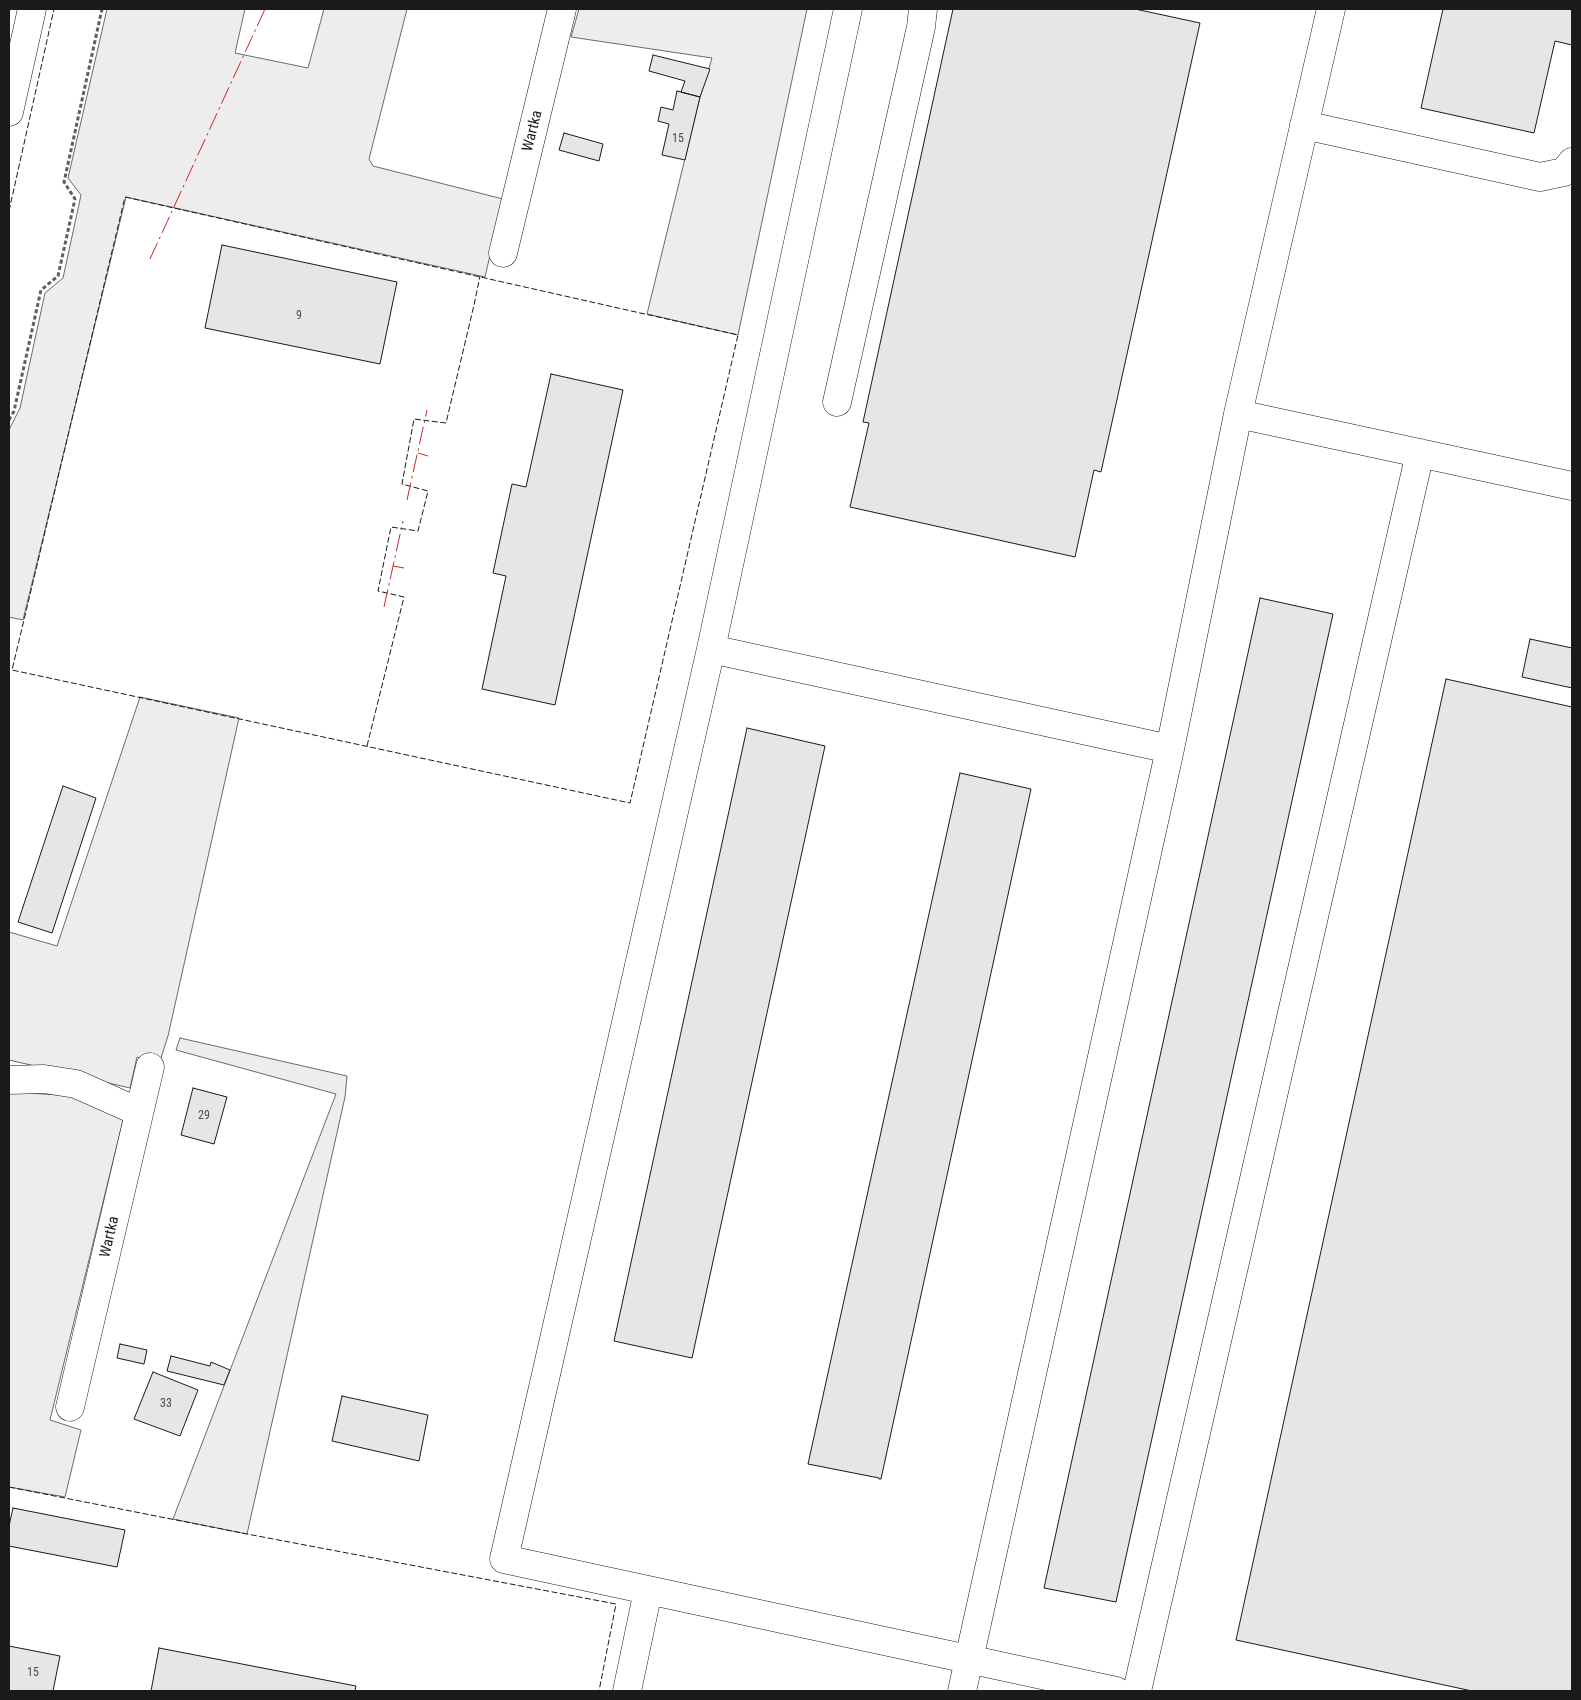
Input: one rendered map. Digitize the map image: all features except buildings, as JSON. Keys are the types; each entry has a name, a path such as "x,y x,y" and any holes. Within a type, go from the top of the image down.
{"street":[{"path":"9,112 32,9"},
{"name":"Wartka","path":"503,254 562,9"},
{"path":"848,9 712,649 504,1559 1116,1691"},
{"path":"837,402 924,9"},
{"path":"962,1691 1170,749 1238,414 1331,9"},
{"path":"1304,126 1540,177 1564,172 1572,162"},
{"path":"1238,414 1572,486"},
{"path":"1137,1691 1420,453"},
{"path":"712,649 1170,749"},
{"name":"Wartka","path":"70,1407 150,1067"},
{"path":"9,1080 44,1079 76,1084 139,1112"},
{"path":"627,1691 648,1591"}],"path":[{"path":"9,420 14,411 41,290 58,276 75,199 64,182 102,9"}],"shaded area":[{"path":"107,9 245,9 235,53 308,68 324,9 407,9 369,159 373,166 503,199 485,277 126,197 23,620 9,617 9,430 20,408 45,293 63,278 81,195 68,178"},
{"path":"579,9 807,9 738,335 647,314 700,97 712,58 571,37"},
{"path":"140,697 239,718 168,1036 159,1064 137,1057 130,1088 9,1060 9,932 57,946"},
{"path":"180,1038 347,1076 345,1097 247,1534 173,1519 336,1094 176,1050"},
{"path":"9,1092 77,1096 124,1116 50,1420 81,1430 65,1497 9,1487"}],"fence":[{"path":"9,211 54,9"},
{"path":"125,197 738,335 630,803 12,670 125,197"},
{"path":"367,746 404,597 378,591 391,527 418,531 428,491 402,484 414,419 446,423 480,276"},
{"path":"9,1487 616,1604 599,1691"}],"power":[{"path":"150,259 265,9"},
{"path":"407,500 427,410"},
{"path":"418,453 428,456"},
{"path":"384,607 403,521"},
{"path":"393,566 404,568"}]}
